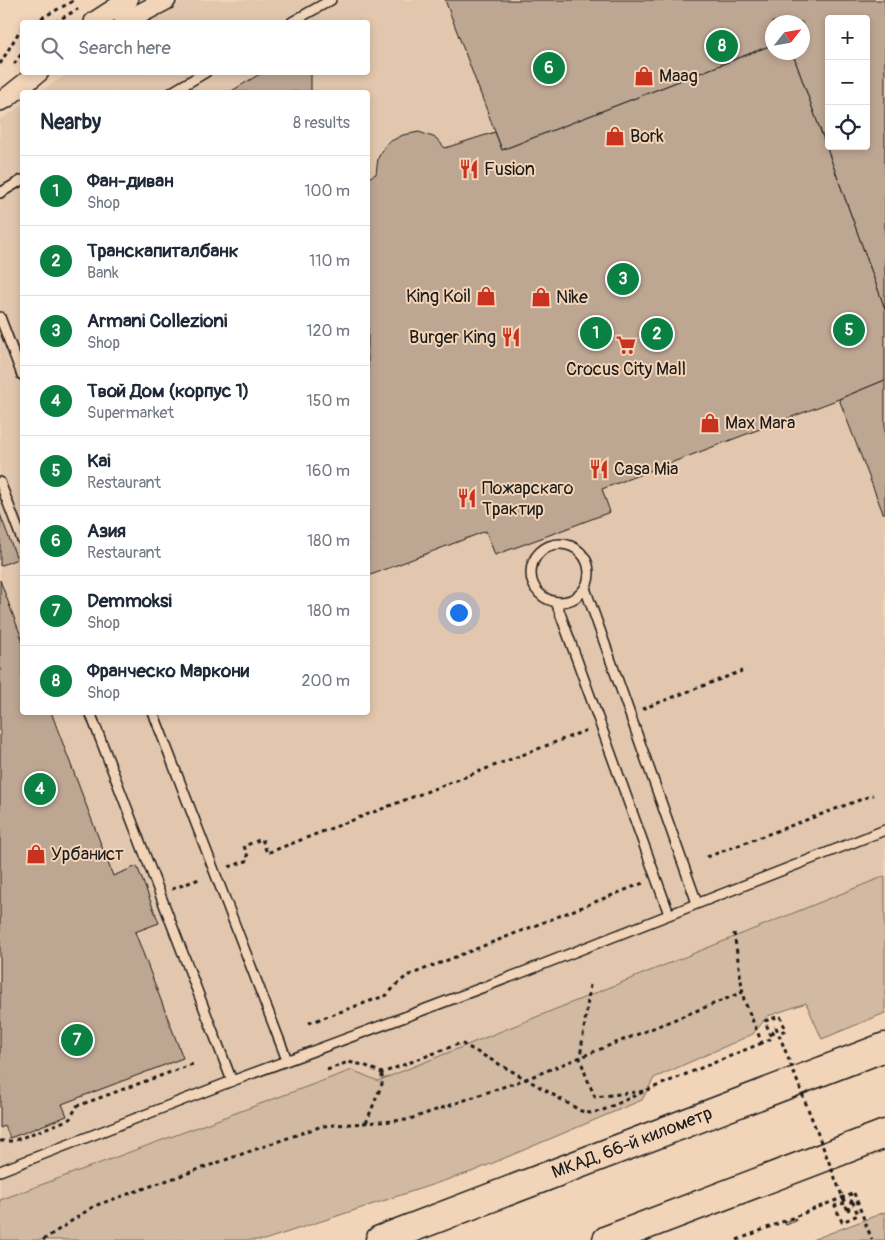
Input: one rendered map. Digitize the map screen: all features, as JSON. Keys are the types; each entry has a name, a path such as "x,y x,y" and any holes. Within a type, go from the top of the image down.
{"highway":[{"name":"МКАД, 66-й километр","path":"380,1240 885,1047"},
{"path":"607,1240 885,1134"}],"street":[{"path":"97,20 128,0"},
{"path":"128,20 166,0"},
{"path":"0,101 35,75"}],"lane":[{"path":"296,20 331,0"},
{"path":"175,90 201,75"},
{"path":"0,193 20,181"},
{"path":"0,317 20,370"},
{"path":"0,482 20,535"},
{"path":"557,544 565,544 572,546 584,556 589,570 589,577 585,588 578,596 564,602 556,602 542,596 537,590 531,576 532,568 534,561 543,550 557,544"},
{"path":"585,588 697,904"},
{"path":"556,602 669,914"},
{"path":"91,715 232,1081"},
{"path":"154,715 287,1060"},
{"path":"0,1170 410,1015 885,830"}],"path":[{"path":"38,20 75,0"},
{"path":"59,20 79,9"},
{"path":"0,64 20,30"},
{"path":"635,729 648,724 642,709 742,671"},
{"path":"160,894 249,860 244,846 262,839 267,853 588,730 594,745 606,740"},
{"path":"707,858 873,795"},
{"path":"309,1023 388,995 407,976 648,881"},
{"path":"734,933 744,1000 762,1043"},
{"path":"590,985 580,1058 595,1097 645,1091"},
{"path":"44,1240 94,1206 322,1126 407,1120 526,1079 743,992"},
{"path":"771,1036 766,1022 780,1016 786,1030 778,1033"},
{"path":"326,1070 348,1062 364,1065 382,1073 461,1043 581,1111 590,1113 601,1111 762,1043 770,1039 776,1027 848,1211 854,1193"},
{"path":"0,1141 13,1141 70,1119 77,1106 193,1064"},
{"path":"366,1123 382,1084 382,1073"},
{"path":"737,1240 854,1193"},
{"path":"854,1193 872,1240"},
{"path":"845,1202 835,1206 842,1222 858,1215 852,1200"}],"shaded area":[{"path":"185,0 885,0 885,876 378,1081 352,1070 0,1200 0,119 20,106 20,715 370,715 370,90 43,90 66,75 370,75 370,20 150,20"},
{"path":"885,876 885,1013 822,1039 806,1003 768,1016 753,1034 654,1078 642,1100 474,1171 264,1240 0,1240 0,1200 352,1070 378,1081"},
{"path":"885,1212 885,1240 812,1240"}],"building":[{"path":"445,0 885,0 885,309 827,150 870,150 870,15 825,15 825,143 795,60 810,60 810,15 765,15 765,48 502,150"},
{"name":"Crocus City Mall","path":"765,48 765,60 795,60 825,143 825,150 827,150 885,309 885,380 602,489 610,512 552,534 495,555 486,531 370,575 370,177 376,174 378,158 387,143 403,135 419,132 436,138 445,148 495,132 502,150"},
{"path":"258,75 311,75 311,90 233,90"},
{"path":"885,380 885,513 883,513 839,399"},
{"path":"0,514 17,559 0,566"},
{"path":"0,580 20,634 20,715 52,715 113,876 137,866 159,923 135,932 183,1058 62,1104 67,1116 10,1138 5,1126 0,1128"},
{"path":"795,1218 796,1221 786,1225 784,1222"}],"place":[{"name":"Франческо Маркони","path":"722,46"},
{"name":"Азия","path":"549,68"},
{"name":"Maag","path":"644,76"},
{"name":"Bork","path":"615,136"},
{"name":"Fusion","path":"469,169"},
{"name":"Armani Collezioni","path":"623,279"},
{"name":"King Koil","path":"486,296"},
{"name":"Nike","path":"541,297"},
{"name":"Kai","path":"849,330"},
{"name":"Фан-диван","path":"596,333"},
{"name":"Транскапиталбанк","path":"657,334"},
{"name":"Burger King","path":"511,337"},
{"name":"Crocus City Mall","path":"626,345"},
{"name":"Max Mara","path":"710,423"},
{"name":"Casa Mia","path":"599,469"},
{"name":"Пожарскаго Трактир","path":"467,498"},
{"name":"Твой Дом (корпус 1)","path":"40,789"},
{"name":"Урбанист","path":"36,854"},
{"name":"Demmoksi","path":"77,1040"}]}
